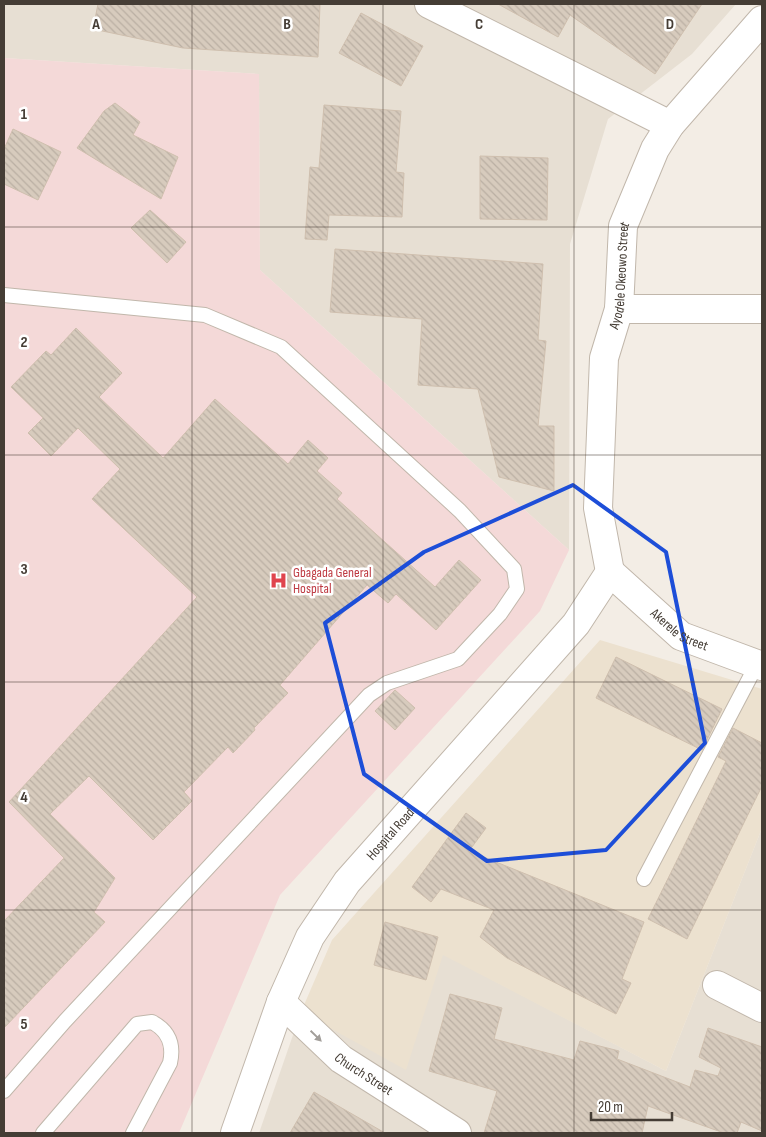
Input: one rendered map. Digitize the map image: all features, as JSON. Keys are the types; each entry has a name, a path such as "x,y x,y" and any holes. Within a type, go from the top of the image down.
{"street":[{"path":"429,4 670,125"},
{"name":"Ayodele Okeowo Street","path":"610,572 598,508 604,358 619,309 623,226 655,149 670,125 762,20"},
{"path":"619,309 762,309"},
{"name":"Akerele Street","path":"610,572 681,636 760,665"},
{"name":"Hospital Road","path":"235,1133 281,1002 310,936 347,882 576,624 610,572"},
{"path":"717,985 762,1008"},
{"name":"Church Street","path":"281,1002 340,1059 457,1133"}],"lane":[{"path":"4,295 205,315 281,347 460,511 514,569 517,589 500,614 458,659 387,683 369,695 65,1021 4,1091"},
{"path":"644,879 760,665"},
{"path":"43,1133 137,1024 152,1022 167,1035 172,1043 172,1054 170,1063 133,1133"}],"highlighted area":[{"path":"573,485 666,552 705,743 606,850 487,861 364,774 325,623 424,552"}],"shaded area":[{"path":"4,4 736,4 692,54 608,119 570,244 569,550 260,270 259,74 4,58"},
{"name":"Gbagada General Hospital","path":"4,58 259,74 260,270 569,550 540,611 280,895 179,1133 4,1133"},
{"path":"600,640 762,689 762,828 666,1071 443,955 406,1070 301,1012 332,940"},
{"path":"762,828 762,1133 259,1133 301,1012 443,954 666,1071"}],"building":[{"path":"98,4 320,4 318,57 183,48 93,29"},
{"path":"498,4 702,4 655,74 570,15 558,37"},
{"path":"361,13 423,46 401,86 339,53"},
{"path":"115,103 140,122 133,135 178,157 161,199 77,148 104,111"},
{"path":"324,105 401,111 396,172 404,173 402,217 329,215 327,240 305,239 310,167 319,168"},
{"path":"13,129 61,152 38,200 4,184 4,149"},
{"path":"480,156 548,158 547,220 480,219"},
{"path":"150,210 186,242 167,263 131,228"},
{"path":"335,249 543,264 538,340 546,341 538,426 554,426 554,491 499,477 478,389 418,385 422,319 330,312"},
{"path":"76,328 122,373 99,397 163,458 215,399 288,464 308,440 328,458 317,471 342,493 337,499 435,587 459,560 481,580 436,630 396,594 388,603 367,585 280,685 288,693 233,753 228,747 184,792 192,801 153,840 89,776 50,814 115,878 94,912 105,922 4,1028 4,921 64,858 9,802 197,597 92,499 120,469 78,428 51,456 28,433 43,418 11,387 46,351 51,355"},
{"path":"616,657 722,709 702,750 596,698"},
{"path":"395,690 415,708 395,730 375,711"},
{"path":"733,728 762,743 762,786 687,939 648,919 726,761 718,757"},
{"path":"466,813 486,828 469,851 644,922 622,979 631,983 616,1014 507,958 480,937 494,910 441,889 431,902 412,887"},
{"path":"385,922 438,937 426,980 374,965"},
{"path":"450,994 502,1008 494,1039 574,1060 580,1041 619,1051 617,1059 690,1087 695,1070 718,1076 721,1068 699,1057 708,1028 762,1047 762,1131 741,1122 737,1133 724,1133 648,1106 642,1133 484,1133 497,1091 429,1071"},
{"path":"314,1092 385,1133 290,1133"}],"place":[{"name":"Gbagada General Hospital","path":"279,580"}]}
